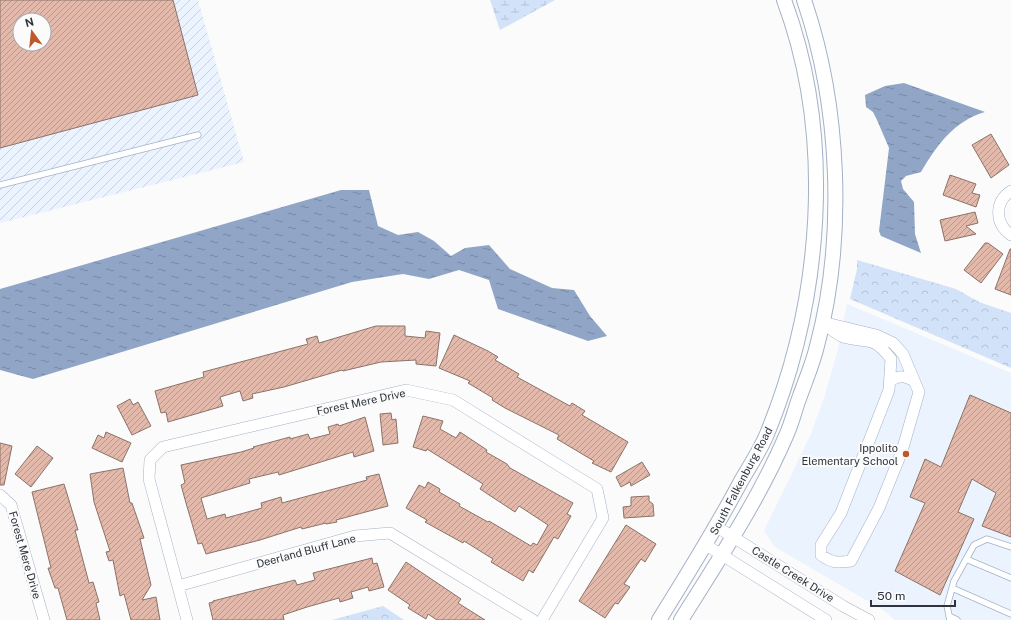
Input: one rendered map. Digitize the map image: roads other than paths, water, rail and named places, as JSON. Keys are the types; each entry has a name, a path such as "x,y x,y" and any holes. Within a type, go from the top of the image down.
{"street":[{"name":"South Falkenburg Road","path":"659,620 717,527 767,435 798,343 809,285 815,238 816,184 811,113 791,20 784,0"},
{"name":"South Falkenburg Road","path":"681,620 733,537 786,436 817,346 822,322 834,238 835,182 830,110 822,65 804,0"},
{"path":"1011,191 1003,198 999,206 998,215 1003,227 1011,235"},
{"path":"815,238 817,255 811,305 815,315 822,322 842,336 872,340 882,347 891,359 889,390 841,512 821,545 821,555 830,562 838,563 851,560 879,508 902,451 918,401 919,392 903,354 893,343 876,335 822,322"},
{"path":"890,381 898,376 905,376 914,381"},
{"name":"Forest Mere Drive","path":"187,620 149,480 150,460 163,447 406,390 453,400 597,489 603,518 542,620"},
{"name":"Forest Mere Drive","path":"0,495 11,505 44,620"},
{"name":"Castle Creek Drive","path":"717,527 843,606 869,620"},
{"name":"Deerland Bluff Lane","path":"178,586 355,536 390,533 533,620"},
{"name":"Castle Creek Drive","path":"706,545 826,620"}],"lane":[{"path":"0,185 198,134"},
{"path":"957,620 950,618 947,606 952,588 974,544 987,539 1011,547"},
{"path":"966,559 1011,578"},
{"path":"952,588 1011,614"}],"water":[{"path":"904,83 985,112 964,121 955,128 933,152 921,172 906,176 901,181 903,189 914,202 915,234 921,253 881,236 879,231 889,148 873,112 866,107 865,95 885,86"},
{"path":"341,190 369,190 378,226 398,235 418,232 434,241 451,256 465,248 489,245 510,269 552,288 574,290 590,316 607,336 588,341 498,309 489,280 459,270 429,279 403,274 352,282 33,379 0,370 0,289"}],"place":[{"name":"Ippolito Elementary School","path":"906,454"}]}
